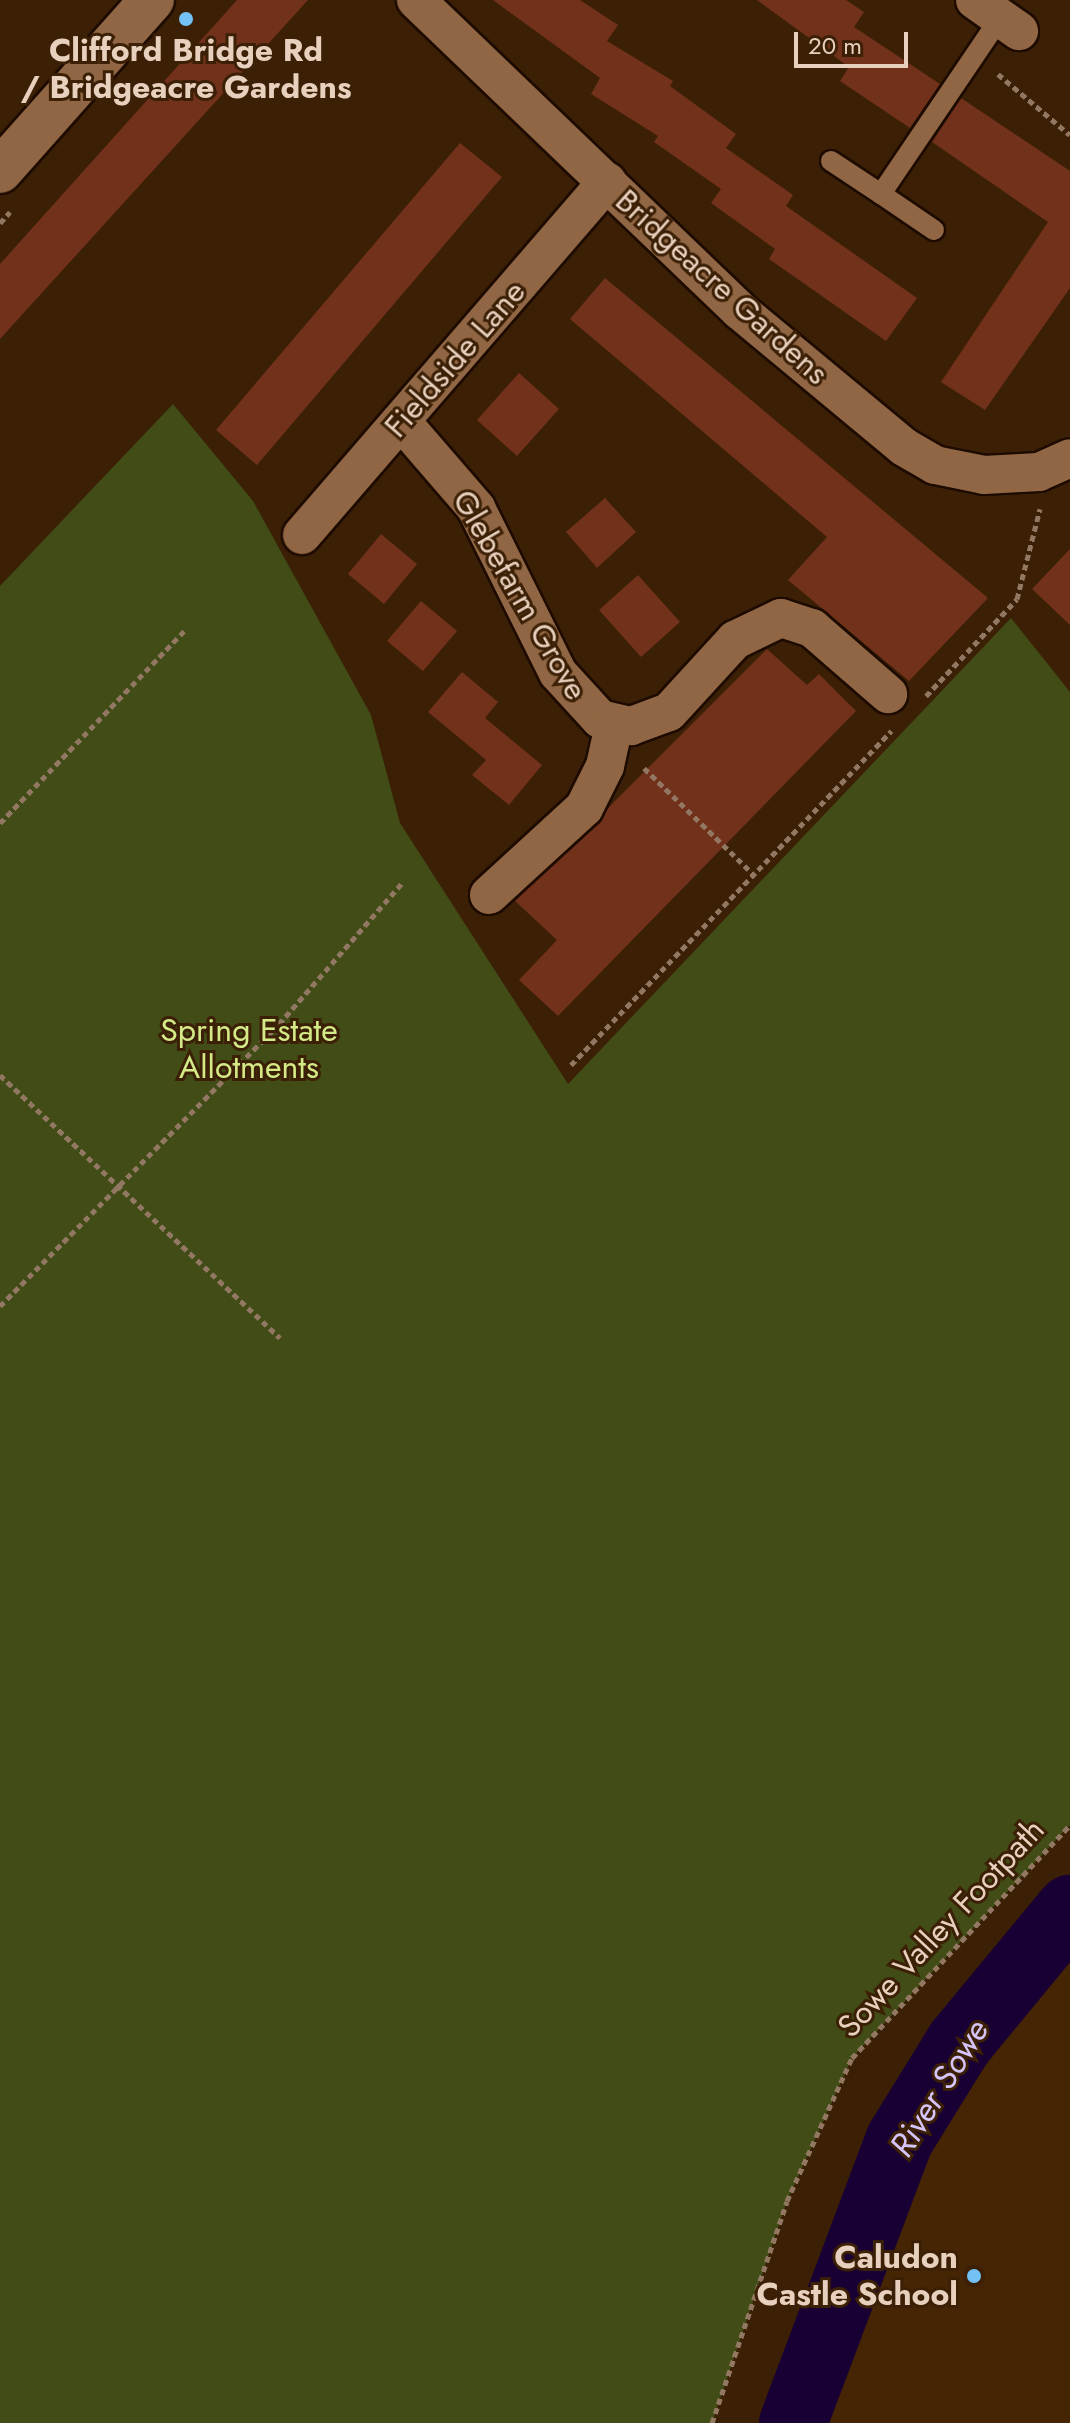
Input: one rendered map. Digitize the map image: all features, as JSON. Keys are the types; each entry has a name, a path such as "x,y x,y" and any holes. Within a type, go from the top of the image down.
{"main road":[{"path":"0,171 152,0"}],"street":[{"name":"Bridgeacre Gardens","path":"416,0 739,310 920,457 984,475 1059,463"},
{"name":"Fieldside Lane","path":"302,535 607,182"},
{"name":"Glebefarm Grove","path":"401,421 476,508 531,626 574,696 612,734 669,712 735,640 781,618 812,628 903,706"},
{"path":"489,895 584,808 612,734"}],"lane":[{"path":"881,194 998,16"},
{"path":"831,161 934,230"}],"path":[{"path":"998,16 997,74 1070,135"},
{"path":"571,1065 755,876 903,706 1017,599 1059,463"},
{"path":"0,823 187,628"},
{"path":"612,734 755,876"},
{"path":"0,1306 279,1024 402,883"},
{"path":"0,1075 280,1338"},
{"name":"Sowe Valley Footpath","path":"712,2423 787,2201 852,2058 1070,1825"}],"shaded area":[{"name":"Caludon Castle School","path":"1070,1956 1070,2423 819,2423 939,2128"}],"green space":[{"name":"Spring Estate Allotments","path":"173,404 253,501 371,715 400,823 568,1084 1011,618 1070,692 1070,1825 852,2058 787,2201 712,2423 0,2423 0,586"}],"building":[{"path":"237,0 308,0 0,339 0,264"},
{"path":"493,0 580,0 618,25 607,41 673,81 670,86 736,134 726,148 793,195 786,206 917,298 886,341 769,259 775,249 711,203 721,189 654,142 658,136 591,94 600,78"},
{"path":"757,0 846,0 864,12 854,27 940,84 910,128 840,81 849,67"},
{"path":"961,98 1070,171 1070,288 985,410 941,382 1048,222 932,142"},
{"path":"460,143 502,177 257,465 216,430"},
{"path":"605,278 988,598 909,681 788,580 827,537 570,319"},
{"path":"519,373 559,409 517,456 477,420"},
{"path":"605,498 636,532 597,568 566,532"},
{"path":"381,534 417,564 384,604 348,574"},
{"path":"1070,549 1070,625 1032,589"},
{"path":"638,575 680,622 641,657 599,610"},
{"path":"421,601 457,631 423,671 387,641"},
{"path":"767,649 807,685 819,674 856,711 558,1016 519,980 557,940 515,901"},
{"path":"462,672 498,702 485,718 542,765 509,805 472,775 486,760 428,712"}],"waterway":[{"name":"River Sowe","path":"793,2423 900,2139 960,2042 1070,1909"}],"place":[{"name":"Clifford Bridge Rd / Bridgeacre Gardens","path":"186,19"},
{"name":"Caludon Castle School","path":"974,2276"}]}
